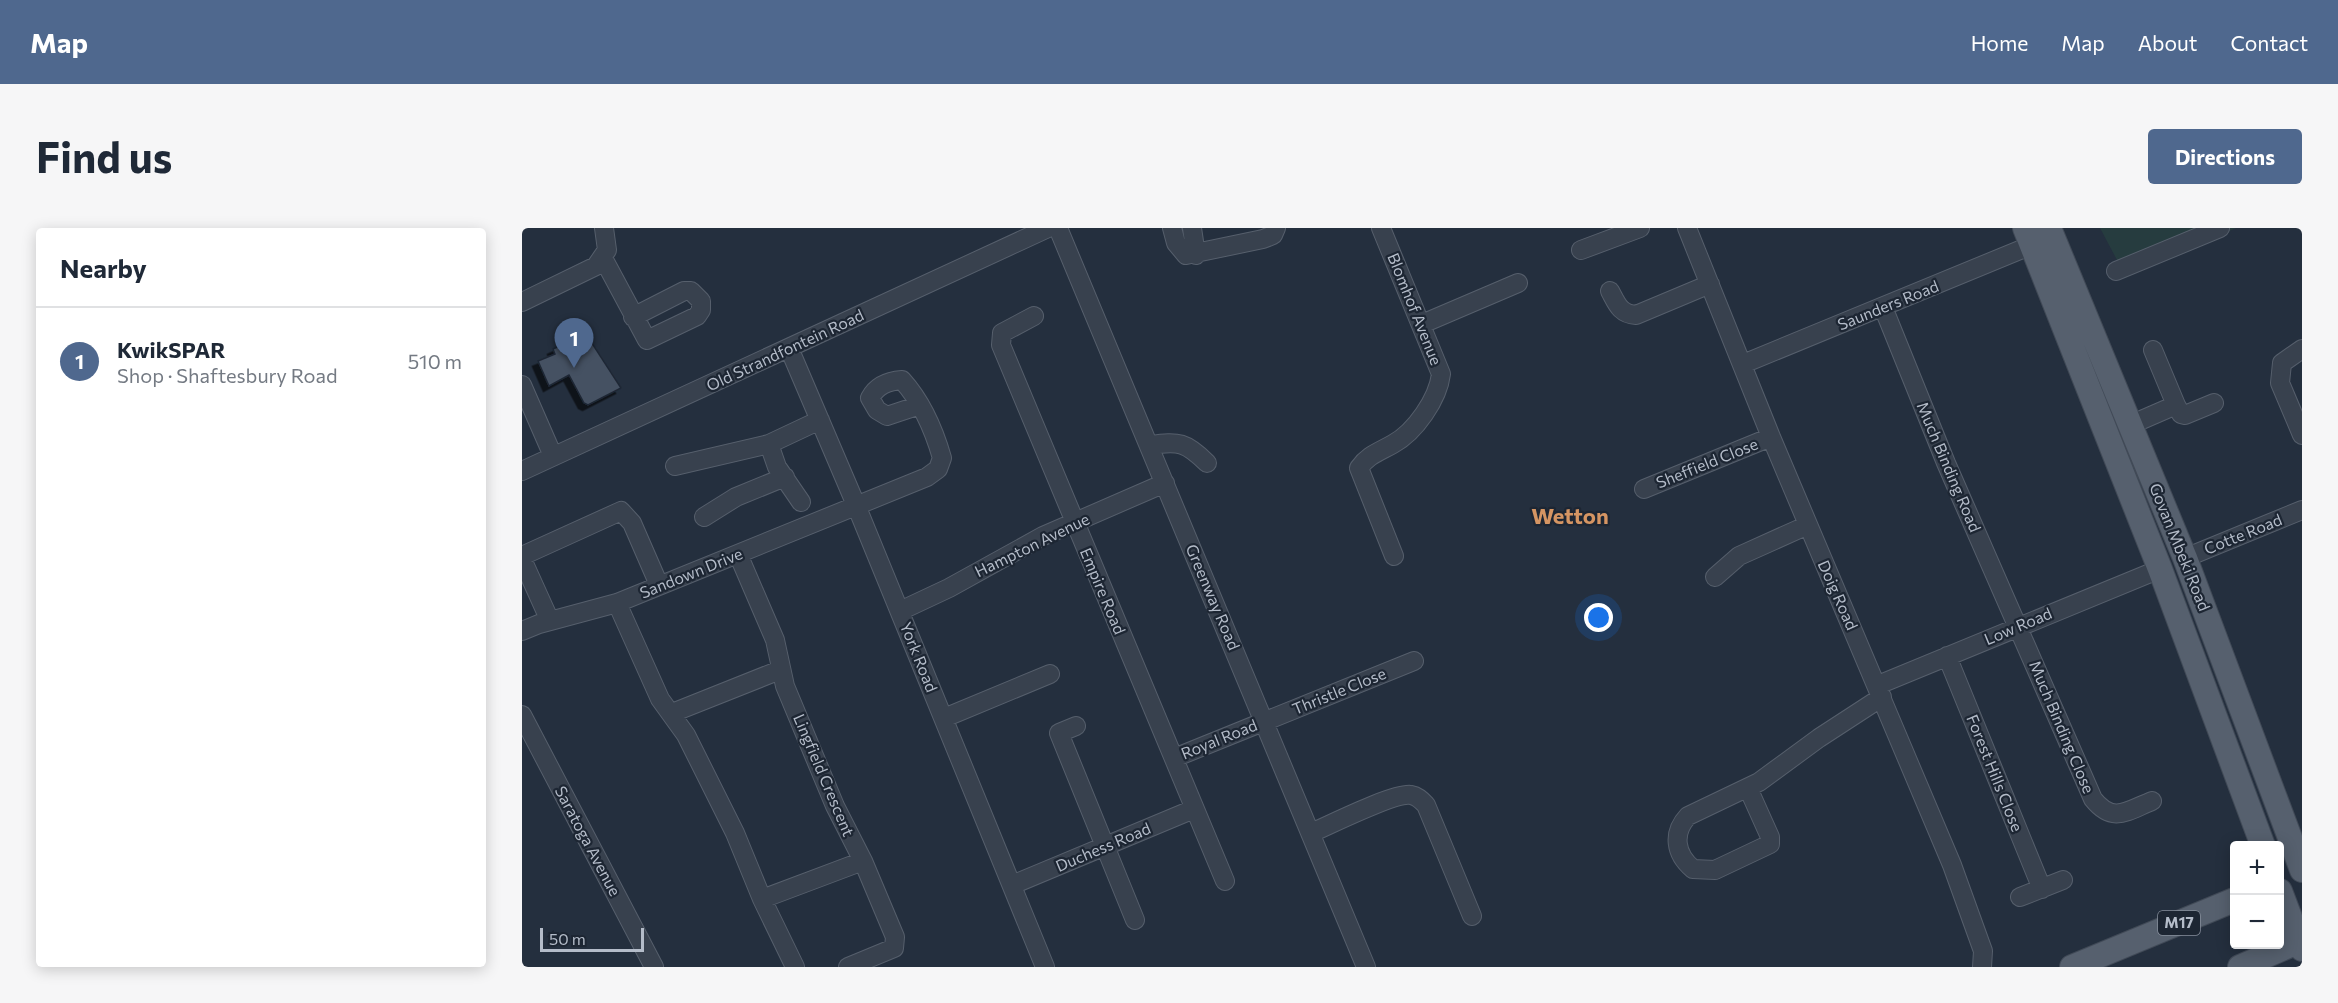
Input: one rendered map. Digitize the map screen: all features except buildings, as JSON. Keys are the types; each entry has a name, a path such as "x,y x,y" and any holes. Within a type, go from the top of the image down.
{"main road":[{"name":"Govan Mbeki Road","path":"2049,228 2185,558 2302,871"},
{"name":"Govan Mbeki Road","path":"2028,237 2160,569 2261,841"},
{"path":"2284,880 2302,871"},
{"path":"2240,967 2301,944 2282,895"},
{"name":"M17","path":"2072,967 2230,902"}],"street":[{"path":"522,302 596,266 607,250 604,228"},
{"name":"Old Strandfontein Road","path":"522,471 1048,228"},
{"name":"Greenway Road","path":"1058,228 1366,967"},
{"path":"1172,228 1182,252 1196,255 1263,239 1273,235 1276,228"},
{"path":"1192,228 1196,255"},
{"name":"Blomhof Avenue","path":"1382,228 1440,369 1440,381 1436,390 1408,433 1370,456 1359,468 1394,556"},
{"path":"1581,250 1640,228"},
{"name":"Doig Road","path":"1687,228 1771,437 1952,865 1983,951 1983,965"},
{"path":"2116,271 2220,228"},
{"name":"Saunders Road","path":"1743,364 1883,307 2028,237"},
{"path":"603,258 633,317"},
{"path":"1422,324 1518,283"},
{"path":"1610,291 1619,309 1626,314 1636,315 1710,284"},
{"name":"Much Binding Road","path":"1883,307 1946,463 2018,626"},
{"name":"Empire Road","path":"1034,316 1006,328 1000,339 1225,881"},
{"name":"York Road","path":"789,348 900,611 1045,967"},
{"path":"2302,349 2282,363 2280,377 2302,435"},
{"path":"2153,350 2181,414 2185,415 2214,403"},
{"path":"522,385 553,456"},
{"name":"Sandown Drive","path":"522,631 616,603 927,477 938,469 942,458 920,405"},
{"path":"2130,425 2176,405"},
{"path":"675,466 769,444 820,420"},
{"name":"Sheffield Close","path":"1644,489 1771,437"},
{"path":"1150,445 1182,443 1207,463"},
{"path":"769,444 777,467 801,502"},
{"path":"704,517 736,497 785,477"},
{"name":"Hampton Avenue","path":"900,611 950,588 1043,536 1165,483"},
{"name":"Cotte Road","path":"2185,558 2302,510"},
{"path":"550,621 522,557 621,511 632,523 659,585"},
{"path":"1715,577 1739,556 1808,525"},
{"name":"Lingfield Crescent","path":"738,554 775,640 780,670 835,806 863,861 897,944 885,952 848,967"},
{"name":"Low Road","path":"1748,788 1770,837 1770,844 1715,870 1693,869 1682,857 1677,845 1678,832 1688,816 1748,788 1880,692 1947,656 2160,569"},
{"path":"616,603 660,699 686,735 735,833 762,899 795,967"},
{"name":"Much Binding Close","path":"2018,626 2093,799 2103,812 2113,814 2152,801"},
{"name":"Forest Hills Close","path":"1947,656 2042,889"},
{"name":"Thristle Close","path":"1264,721 1414,661"},
{"path":"672,713 780,670"},
{"path":"944,718 1050,674"},
{"name":"Saratoga Avenue","path":"522,715 654,967"},
{"name":"Royal Road","path":"1173,758 1264,721"},
{"path":"1076,726 1059,733 1135,920"},
{"path":"1311,833 1402,795 1419,798 1426,806 1472,916"},
{"name":"Duchess Road","path":"1012,885 1194,809"},
{"path":"762,899 863,861"},
{"path":"2020,897 2063,880"}],"green space":[{"path":"2100,228 2236,228 2126,277"}],"place":[{"name":"KwikSPAR","path":"574,368"}],"district":[{"name":"Wetton","path":"1570,516"}]}
